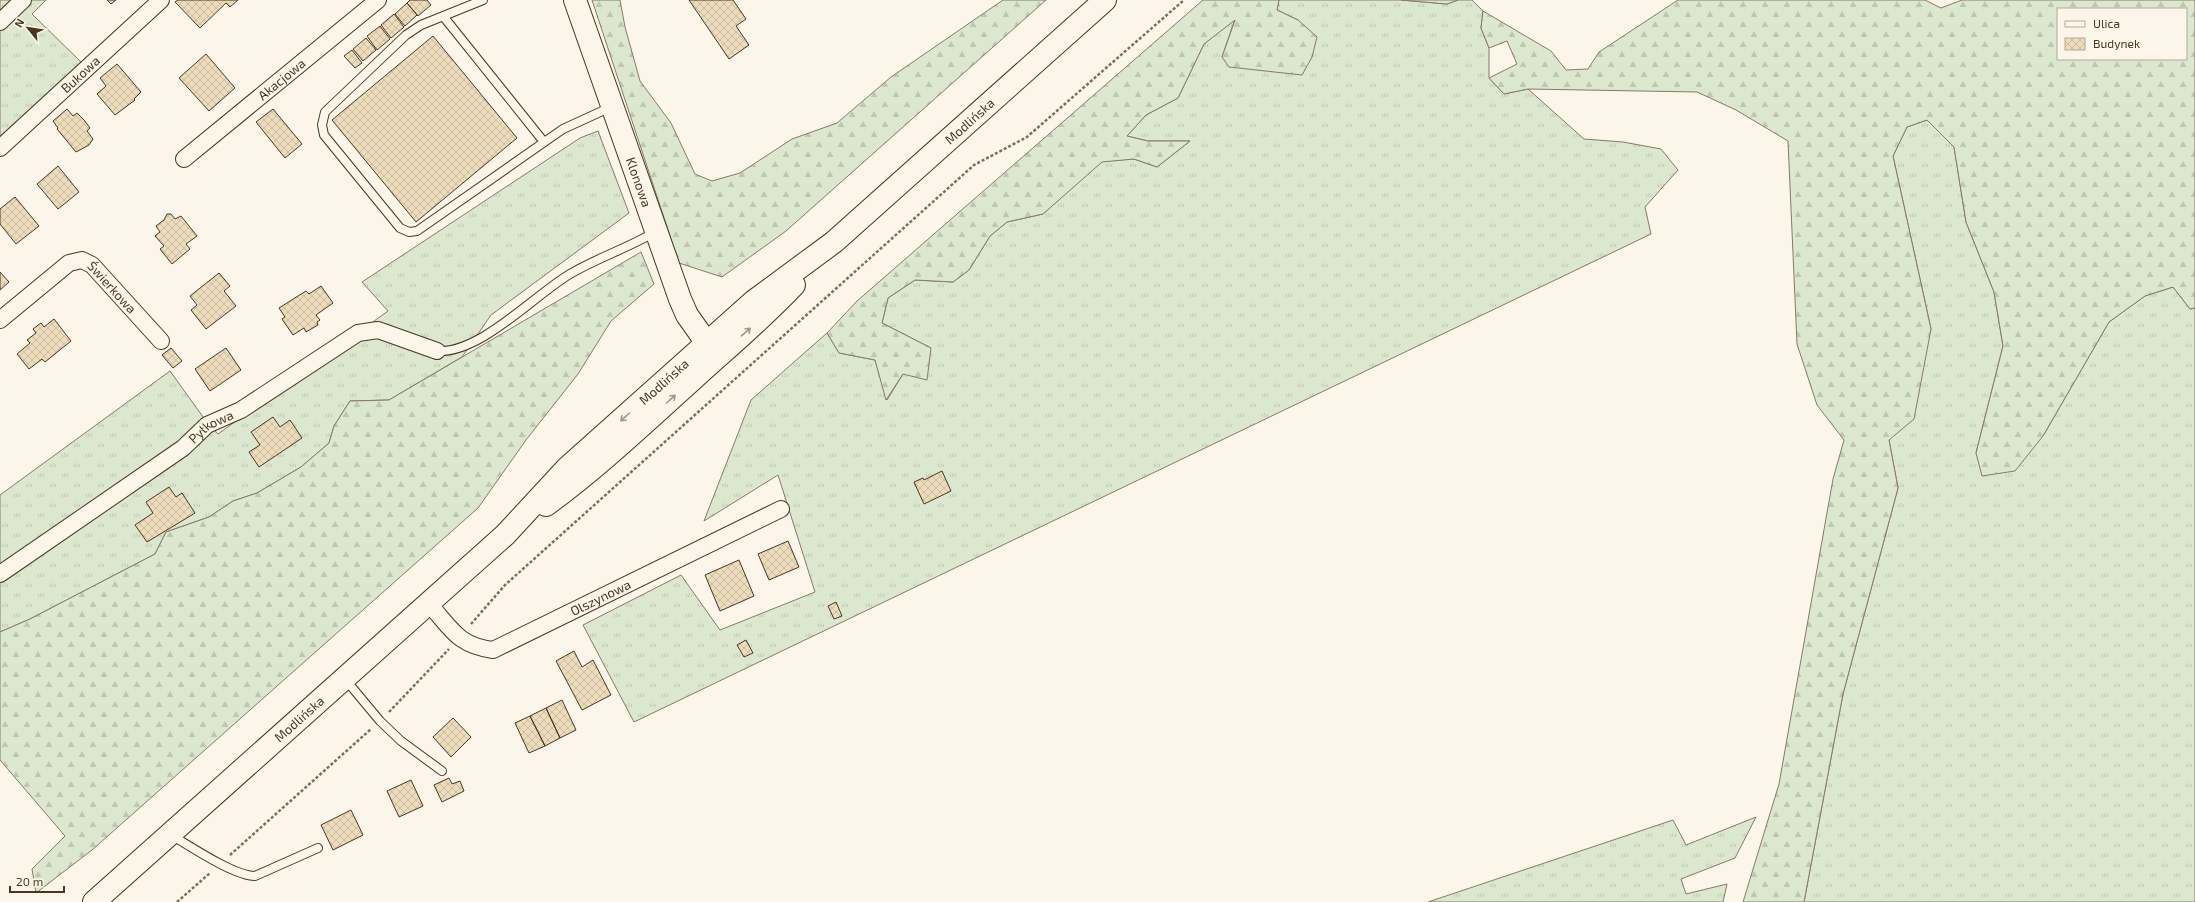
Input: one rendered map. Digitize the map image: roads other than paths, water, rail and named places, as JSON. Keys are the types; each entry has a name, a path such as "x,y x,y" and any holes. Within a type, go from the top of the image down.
{"main road":[{"name":"Klonowa","path":"575,0 655,232 687,315 712,351"},
{"name":"Modlińska","path":"94,902 505,535 567,468 712,351 754,302 834,242 1105,0"}],"street":[{"path":"0,22 23,0"},
{"name":"Bukowa","path":"0,148 161,0"},
{"name":"Akacjowa","path":"184,159 378,0"},
{"name":"Świerkowa","path":"0,320 69,263 82,260 92,265 161,341"},
{"name":"Pyłkowa","path":"0,574 183,448 207,425 241,410 358,333 378,330 437,351"},
{"name":"Olszynowa","path":"429,604 463,642 479,648 494,650 781,509"}],"lane":[{"path":"483,0 421,25 406,35 325,112 322,125 324,136 400,228 409,232 417,231 563,129 611,107"},
{"path":"443,16 544,142"},
{"path":"437,351 449,352 475,342 568,275 655,232"},
{"path":"345,679 380,721 406,745 442,771"},
{"path":"170,835 243,874 255,876 318,848"}]}
